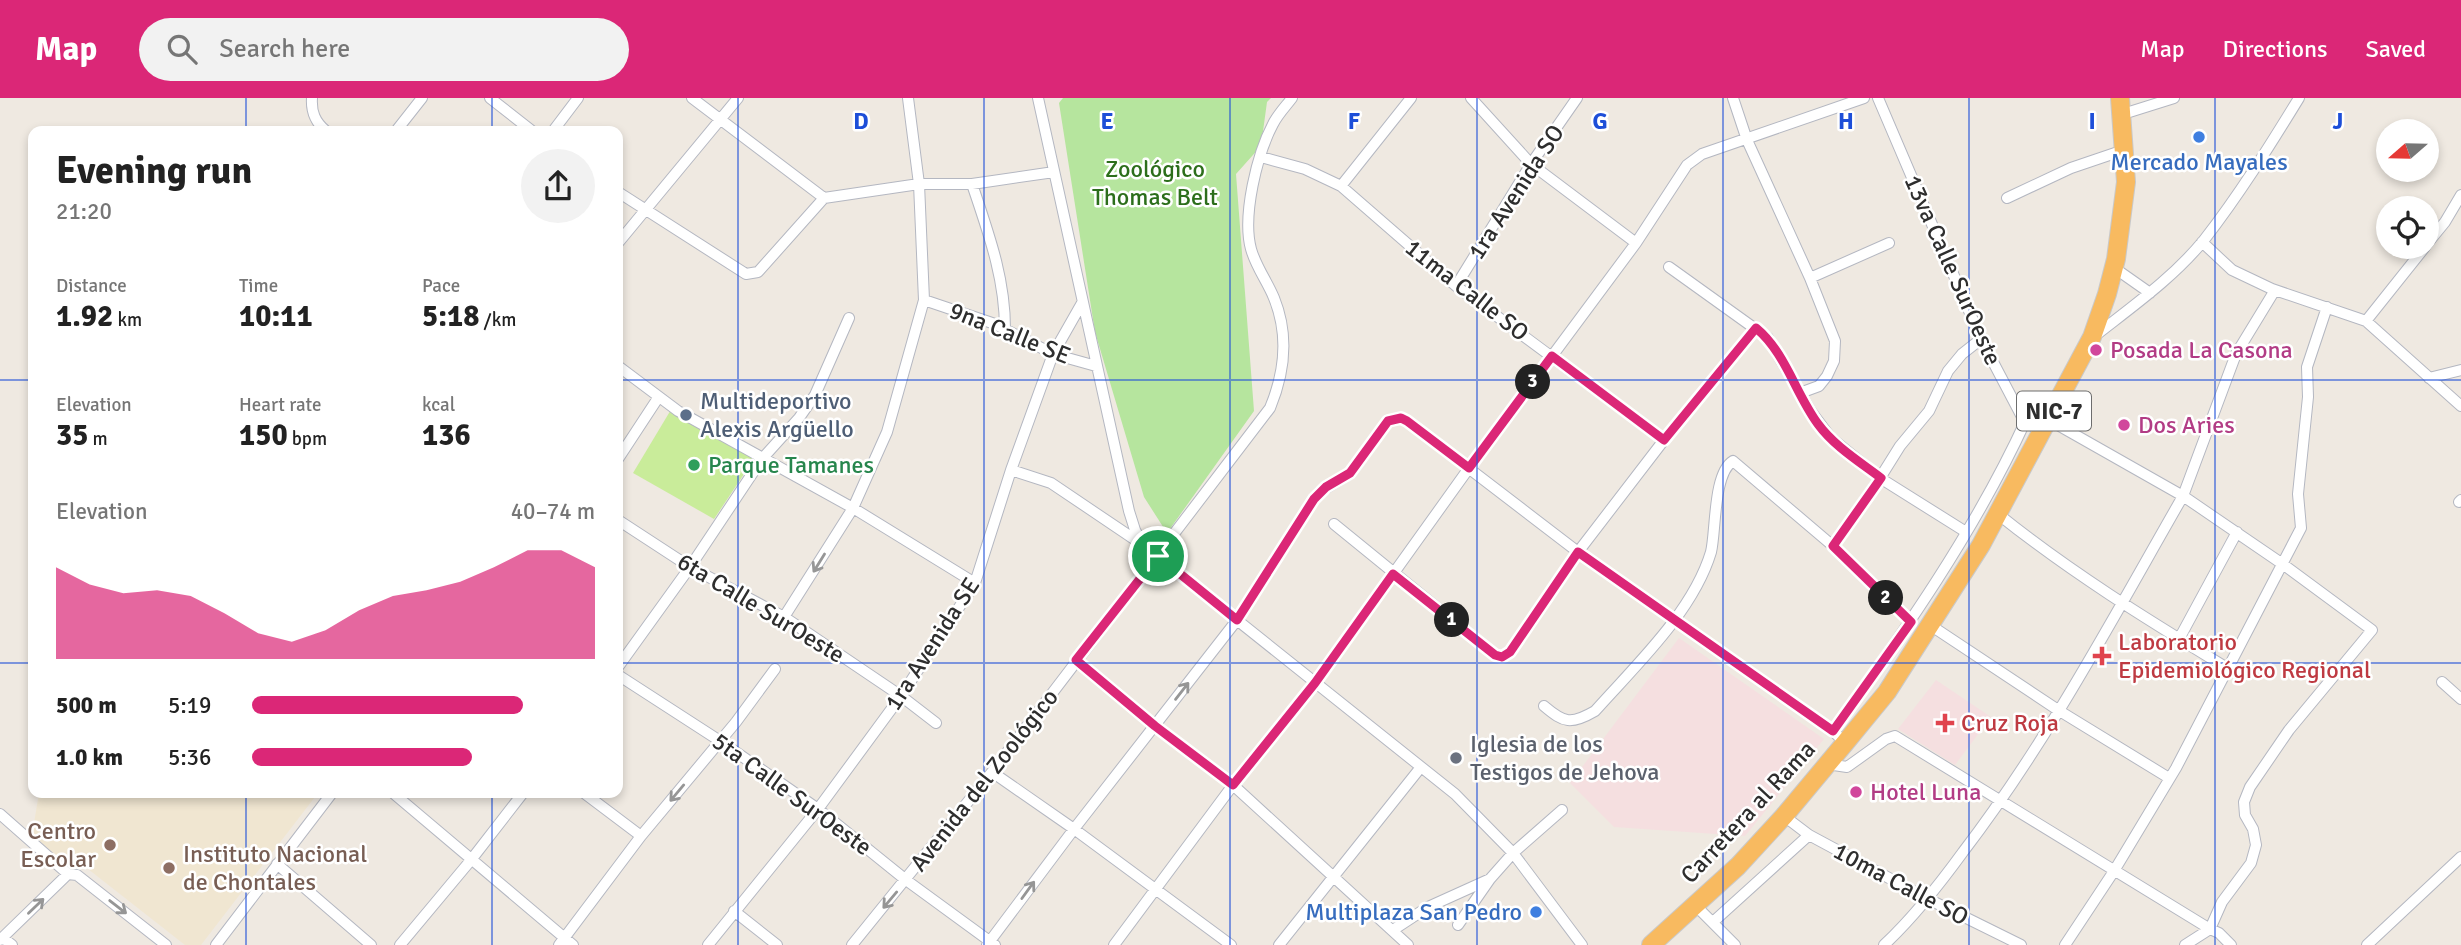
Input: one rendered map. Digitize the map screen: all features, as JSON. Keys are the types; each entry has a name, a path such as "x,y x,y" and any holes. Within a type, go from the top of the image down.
{"highway":[{"name":"Carretera al Rama","path":"1651,945 1738,866 1827,764 1839,737 1887,692 1998,514 2092,337 2113,267 2126,182 2121,106"}],"street":[{"path":"312,98 311,107 320,126"},
{"path":"400,126 422,98"},
{"path":"490,98 526,126"},
{"path":"557,126 578,98"},
{"path":"692,98 824,198"},
{"path":"623,236 738,98"},
{"path":"784,617 853,508 887,432 924,300 919,184 908,98"},
{"path":"1038,98 1129,511 1143,545"},
{"name":"Avenida del Zoológico","path":"852,945 992,772 1270,408 1282,376 1283,331 1274,299 1255,260 1248,227 1250,196 1273,124 1292,98"},
{"path":"1341,186 1411,98"},
{"path":"1471,98 1531,164 1636,243"},
{"name":"1ra Avenida SO","path":"1456,286 1531,164 1577,98"},
{"path":"1733,98 1747,140 1810,278 1835,341 1834,360 1827,376 1819,386 1800,393"},
{"path":"1114,945 1233,785 1315,683 1469,468 1636,243 1693,159 1864,98"},
{"name":"13va Calle SurOeste","path":"1878,98 1981,339 2022,417 2183,496 2284,565 2372,630 2289,730 2250,787 2244,802 2245,815 2253,829 2256,845 2254,854 2251,863 2222,902 2210,929"},
{"path":"2121,106 2174,98"},
{"path":"2092,337 2150,293 2202,242 2257,167 2299,98"},
{"path":"2007,198 2071,168 2124,150"},
{"name":"11ma Calle SO","path":"1261,157 1305,169 1341,186 1456,286 1664,440"},
{"path":"623,196 746,274 758,272 824,198 919,184 972,184 1054,173"},
{"path":"972,184 1000,270 1005,298 1005,329"},
{"path":"2439,229 2461,195"},
{"path":"2202,242 2232,270 2275,290 2366,321 2461,406"},
{"path":"1810,278 1889,243"},
{"path":"2366,321 2415,259"},
{"path":"1669,267 1768,338 1819,425 1831,438 1881,478 1966,532"},
{"path":"2113,267 2150,293"},
{"path":"1901,945 1889,941 1928,899 2003,801 2183,496 2236,354 2275,290"},
{"name":"9na Calle SE","path":"924,300 1005,329 1054,354 1096,366"},
{"name":"1ra Avenida SE","path":"708,945 818,808 901,695 975,583 1011,470 1054,354 1082,303"},
{"path":"2065,945 2114,871 2169,778 2284,565 2301,528 2298,494 2308,397 2307,367 2327,307"},
{"path":"623,660 690,567 762,459 799,418 815,395 849,318"},
{"path":"1334,524 1495,655 1502,657 1510,652 1578,552 1664,440 1756,328"},
{"path":"1833,546 1881,478 1899,446 1929,411 1948,371 1962,354 1981,339"},
{"path":"623,370 658,398 853,508 975,583"},
{"path":"2429,378 2461,370"},
{"path":"623,451 658,398"},
{"path":"991,944 1074,829 1237,620 1314,499 1326,487 1350,473 1388,421 1401,418 1407,421 1578,552 1839,737 2005,466 2026,420"},
{"path":"1544,706 1560,720 1570,722 1595,711 1675,620 1707,564 1714,537 1714,507 1730,462 1735,462 1833,546 1911,622"},
{"path":"1011,470 1051,483 1143,545 1455,794 1513,853 1582,945"},
{"path":"1998,514 2046,552 2121,603 2227,668"},
{"name":"6ta Calle SurOeste","path":"623,523 690,567 784,617 901,695 936,723"},
{"path":"2179,639 2237,532"},
{"path":"1930,625 2058,710 2169,778"},
{"path":"1076,660 1155,726 1233,785 1408,945"},
{"path":"399,798 566,943 641,836 720,741 775,669"},
{"name":"5ta Calle SurOeste","path":"623,678 818,808 906,880 991,944"},
{"path":"2442,682 2461,699"},
{"path":"1827,764 1847,767 1886,738 1895,736 2219,933 2231,945"},
{"path":"1279,945 1421,767"},
{"path":"992,772 1231,945"},
{"path":"216,945 328,798"},
{"path":"400,945 519,798"},
{"path":"591,798 641,836"},
{"path":"1458,925 1490,878 1513,853 1562,810"},
{"path":"0,814 68,874 78,875 166,945"},
{"name":"10ma Calle SO","path":"1784,816 1810,835 1928,899 2021,945"},
{"path":"1713,922 1810,835"},
{"path":"2367,945 2461,857"},
{"path":"277,864 371,945"},
{"path":"12,945 1,939 68,874"},
{"path":"1393,930 1428,907 1490,878"},
{"path":"1695,905 1735,945"},
{"path":"734,911 777,945"},
{"path":"2185,945 2210,929"}],"shaded area":[{"path":"1679,638 1824,739 1745,836 1614,827 1570,783"},
{"name":"Cruz Roja","path":"1936,680 1991,717 1955,765 1898,729"},
{"name":"Instituto Nacional de Chontales","path":"38,798 314,798 201,945 185,945 88,869 66,866 32,835"}],"green space":[{"name":"Zoológico Thomas Belt","path":"1063,98 1271,98 1267,102 1261,146 1236,174 1254,411 1167,533 1144,497 1095,332 1059,103"},
{"name":"Parque Tamanes","path":"672,408 756,456 714,519 633,473"}],"place":[{"name":"Mercado Mayales","path":"2199,137"},
{"name":"Posada La Casona","path":"2096,350"},
{"name":"Multideportivo Alexis Argüello","path":"686,415"},
{"name":"Dos Aries","path":"2124,425"},
{"name":"Parque Tamanes","path":"694,465"},
{"name":"Laboratorio Epidemiológico Regional","path":"2102,656"},
{"name":"Cruz Roja","path":"1945,723"},
{"name":"Iglesia de los Testigos de Jehova","path":"1456,758"},
{"name":"Hotel Luna","path":"1856,792"},
{"name":"Centro Escolar","path":"110,845"},
{"name":"Instituto Nacional de Chontales","path":"169,868"},
{"name":"Multiplaza San Pedro","path":"1536,912"}],"route":[{"path":"1756,328 1768,338 1779,354 1819,425 1881,478 1833,546 1911,622 1833,731 1578,552 1510,652 1502,657 1495,655 1393,574 1315,683 1233,785 1155,726 1076,660 1158,556 1237,620 1314,499 1326,487 1350,473 1388,421 1401,418 1407,421 1469,468 1552,356 1664,440 1756,328"}]}
